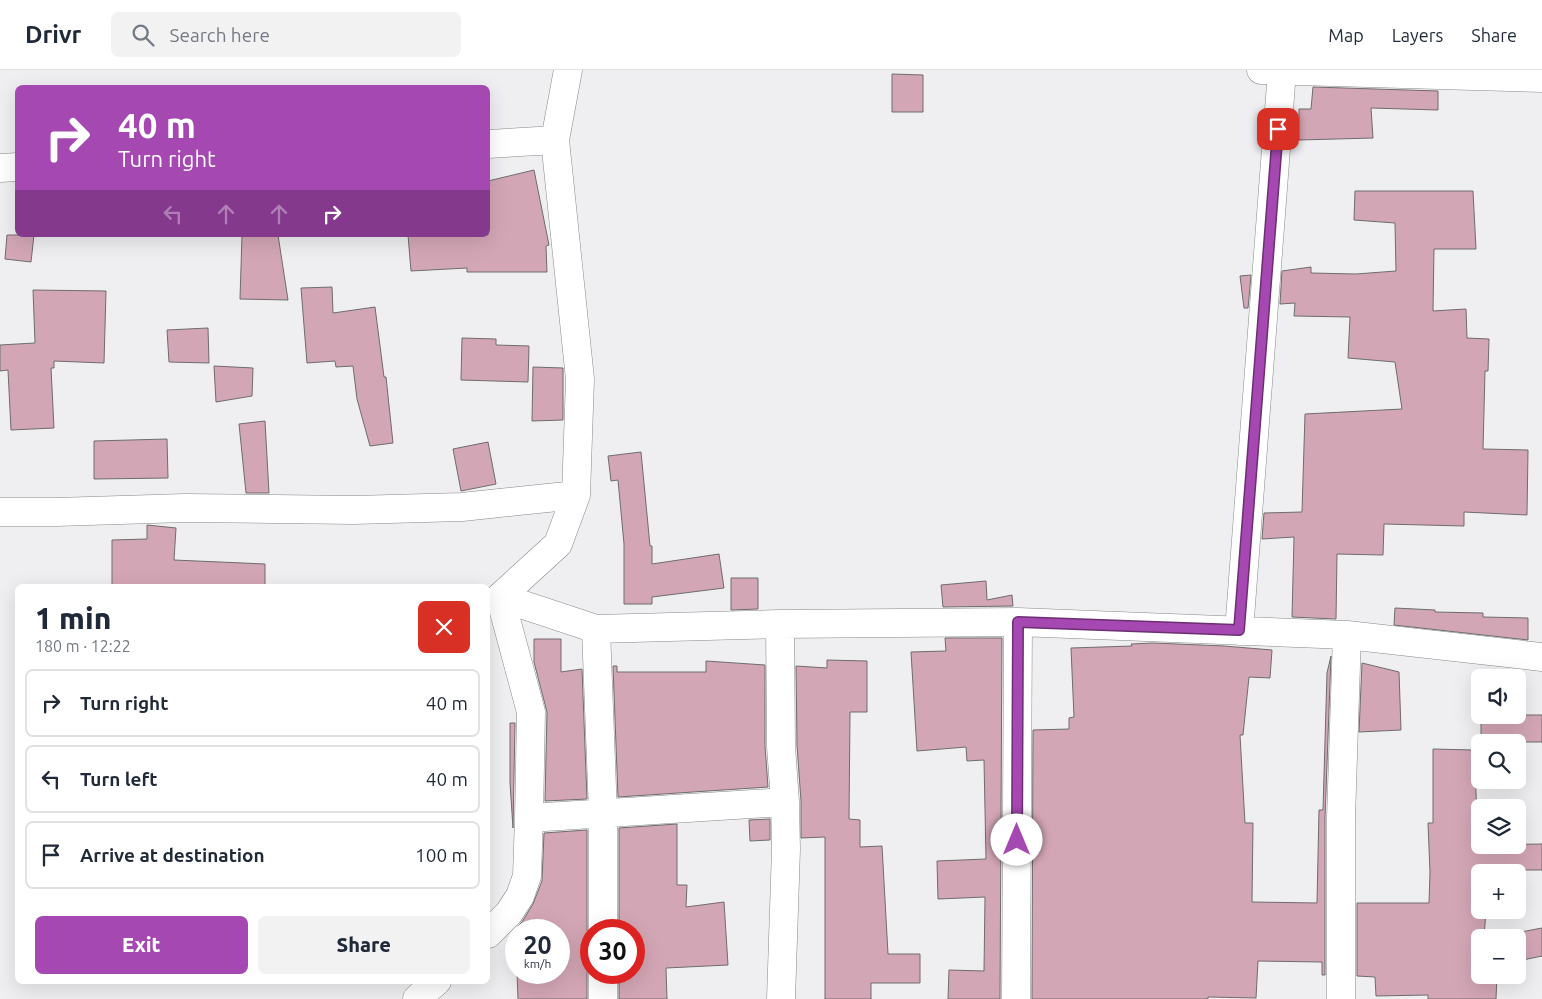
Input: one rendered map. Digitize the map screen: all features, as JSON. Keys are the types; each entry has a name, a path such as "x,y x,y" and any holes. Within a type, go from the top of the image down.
{"street":[{"path":"500,597 558,544 576,494 580,379 555,140 568,70"},
{"path":"1239,630 1272,71 1542,78"},
{"path":"490,144 555,140"},
{"path":"0,168 15,168"},
{"path":"0,512 185,508 354,510 462,507 576,494"},
{"path":"500,597 596,629 780,624 1018,622 1347,635 1542,657"},
{"path":"490,932 509,913 520,896 527,876 529,818 531,712 500,597"},
{"path":"1016,999 1018,622"},
{"path":"780,624 781,746 786,849 781,999"},
{"path":"596,629 603,814 603,919"},
{"path":"1340,999 1341,818 1347,635"},
{"path":"529,818 785,802"},
{"path":"417,999 434,984"},
{"path":"603,984 603,999"}],"building":[{"path":"892,74 923,75 923,112 892,112"},
{"path":"1313,87 1438,91 1438,110 1371,108 1373,138 1299,140 1299,109 1311,109"},
{"path":"534,170 549,245 546,246 547,272 467,272 467,268 411,271 408,237 490,237 490,181"},
{"path":"1355,191 1473,191 1476,249 1434,249 1433,311 1466,309 1467,338 1489,339 1488,371 1485,371 1483,449 1528,450 1527,515 1464,512 1464,526 1384,524 1383,555 1337,554 1336,619 1292,617 1294,537 1262,539 1264,513 1302,512 1305,414 1402,409 1395,362 1348,358 1350,317 1294,316 1295,303 1280,304 1282,271 1311,267 1311,273 1356,274 1396,271 1395,223 1354,220"},
{"path":"7,235 34,237 31,262 5,259"},
{"path":"242,237 278,237 288,300 240,299"},
{"path":"1251,275 1248,308 1244,308 1240,276"},
{"path":"332,287 333,313 375,307 384,377 386,377 393,443 370,446 357,399 353,366 336,367 335,361 307,363 301,288"},
{"path":"33,290 106,291 104,363 54,361 54,368 51,368 54,428 11,430 8,370 0,371 0,345 35,343"},
{"path":"208,328 209,363 169,362 167,330"},
{"path":"462,338 496,339 496,345 529,346 528,382 461,380"},
{"path":"214,366 253,368 252,396 216,402"},
{"path":"533,367 563,368 563,420 532,421"},
{"path":"265,421 269,493 246,493 239,424"},
{"path":"167,439 168,478 94,479 94,441"},
{"path":"488,442 496,484 461,491 453,449"},
{"path":"641,452 650,546 652,546 652,564 719,554 724,588 652,597 652,604 624,604 624,544 618,480 611,481 608,456"},
{"path":"147,525 176,528 174,560 265,564 265,584 112,584 112,540 147,539"},
{"path":"731,578 758,578 758,609 731,610"},
{"path":"986,581 987,600 1012,595 1013,606 943,607 941,585"},
{"path":"1395,608 1435,610 1435,612 1483,613 1483,617 1528,618 1528,640 1394,625"},
{"path":"945,638 1002,638 1000,999 948,999 949,970 984,971 985,897 938,899 937,861 986,859 984,760 967,761 966,747 917,751 911,652 946,651"},
{"path":"534,639 561,639 561,672 582,669 587,799 545,801 547,712 534,662"},
{"path":"1153,643 1272,650 1270,678 1249,677 1243,735 1240,735 1245,823 1253,823 1252,902 1317,903 1319,810 1323,810 1327,673 1331,656 1325,818 1325,975 1322,975 1322,962 1258,961 1256,998 1032,999 1033,730 1069,729 1069,718 1074,717 1071,648 1132,646 1131,644"},
{"path":"827,660 867,661 867,712 850,712 849,819 860,820 860,847 882,846 888,954 920,954 920,983 871,983 871,999 825,999 825,837 801,838 796,666 827,668"},
{"path":"706,661 765,665 765,746 768,787 618,797 613,666 617,666 617,672 706,672"},
{"path":"1362,663 1399,672 1401,730 1359,732"},
{"path":"1526,715 1542,715 1542,742 1526,742 1526,734 1481,734 1481,724 1526,724"},
{"path":"510,723 515,723 513,828 510,783"},
{"path":"1433,749 1471,750 1471,789 1476,789 1476,799 1471,799 1471,854 1526,854 1526,844 1542,844 1542,870 1526,870 1526,864 1471,864 1471,919 1485,919 1485,929 1471,929 1471,984 1497,984 1496,999 1428,999 1428,995 1376,996 1375,977 1357,976 1357,903 1429,903 1428,823 1433,823"},
{"path":"770,819 770,840 750,841 749,820"},
{"path":"677,824 677,885 687,885 686,907 724,902 728,965 666,968 667,999 619,999 619,984 645,984 645,919 619,919 619,828"},
{"path":"587,830 587,919 580,919 580,984 587,984 587,999 518,999 517,984 570,984 570,919 524,919 533,904 542,881 544,833"},
{"path":"1542,928 1542,956 1526,959 1526,931"}],"route":[{"path":"1017,840 1018,622 1239,630 1278,129"}]}
